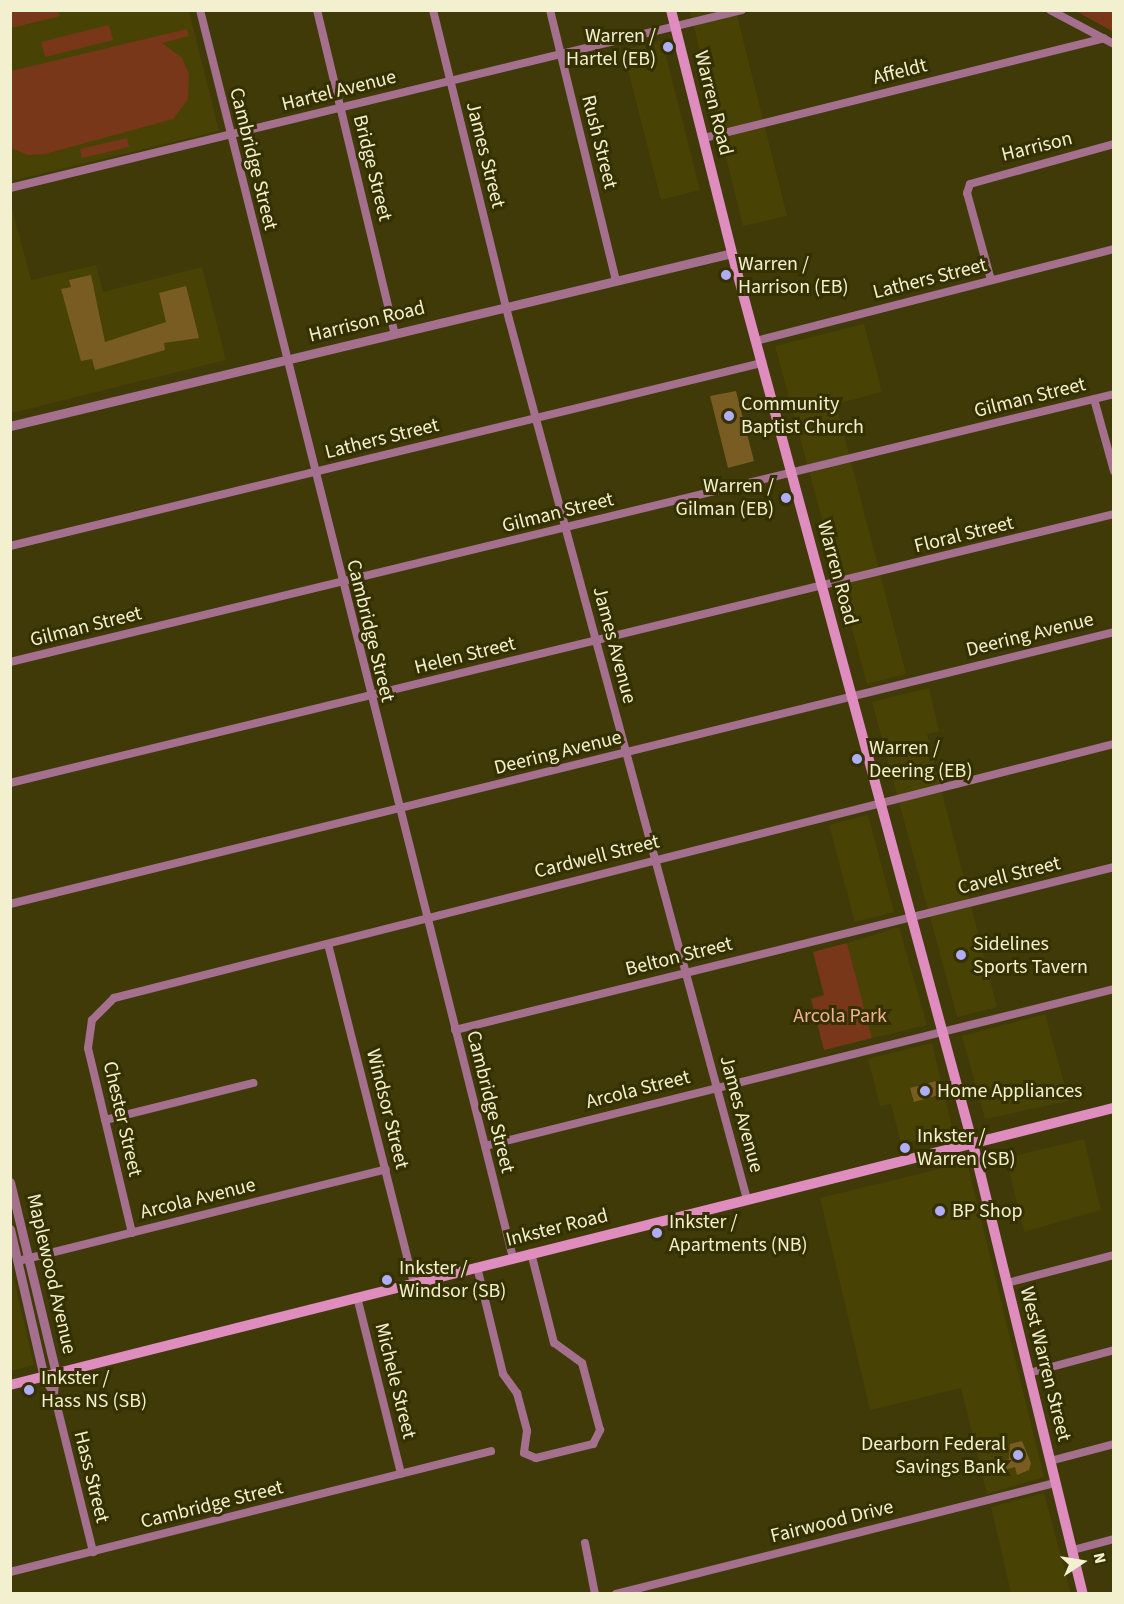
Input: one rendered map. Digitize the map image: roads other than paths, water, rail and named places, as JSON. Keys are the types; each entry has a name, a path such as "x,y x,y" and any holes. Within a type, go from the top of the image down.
{"main road":[{"name":"Warren Road","path":"671,10 732,253 972,1143"},
{"name":"Inkster Road","path":"10,1385 1113,1108"},
{"name":"West Warren Street","path":"972,1143 1083,1593"}],"street":[{"name":"Cambridge Street","path":"200,10 285,361 513,1258"},
{"name":"Bridge Street","path":"317,10 395,334"},
{"name":"James Street","path":"433,10 506,307"},
{"name":"Rush Street","path":"550,10 616,281"},
{"name":"Hartel Avenue","path":"10,188 742,10"},
{"path":"1050,10 1113,44"},
{"name":"Affeldt","path":"704,138 1104,38"},
{"name":"Harrison","path":"991,280 968,193 970,184 1113,144"},
{"name":"Lathers Street","path":"756,341 1113,249"},
{"name":"Harrison Road","path":"10,426 732,253"},
{"name":"James Avenue","path":"506,307 747,1199"},
{"name":"Lathers Street","path":"10,546 762,363"},
{"name":"Gilman Street","path":"10,662 1113,394"},
{"path":"1094,399 1113,471"},
{"name":"Floral Street","path":"822,587 1113,514"},
{"name":"Helen Street","path":"10,783 822,587"},
{"name":"Deering Avenue","path":"10,904 1113,632"},
{"name":"Cardwell Street","path":"96,1014 124,995 1113,744"},
{"name":"Cavell Street","path":"912,917 1113,867"},
{"name":"Belton Street","path":"455,1030 912,917"},
{"name":"Windsor Street","path":"328,944 414,1283"},
{"name":"Arcola Street","path":"485,1146 1113,989"},
{"name":"Chester Street","path":"96,1014 88,1048 132,1233"},
{"path":"105,1120 253,1083"},
{"name":"Arcola Avenue","path":"18,1261 386,1169"},
{"name":"Maplewood Avenue","path":"10,1182 56,1374"},
{"name":"Maplewood Avenue","path":"10,1229 44,1377"},
{"path":"477,1267 503,1374 518,1393 527,1431 524,1454 536,1458 593,1444 600,1430 582,1363 554,1343 531,1253"},
{"path":"1007,1283 1113,1254"},
{"name":"Michele Street","path":"357,1297 401,1474"},
{"path":"1029,1372 1113,1350"},
{"name":"Hass Street","path":"56,1374 54,1394 93,1552"},
{"path":"44,1377 54,1394"},
{"path":"1050,1461 1113,1444"},
{"name":"Cambridge Street","path":"10,1572 491,1452"},
{"name":"Fairwood Drive","path":"616,1593 1056,1483"},
{"path":"1073,1550 1113,1539"},
{"path":"585,1543 595,1593"}],"place":[{"name":"Warren / Hartel (EB)","path":"668,47"},
{"name":"Warren / Harrison (EB)","path":"726,275"},
{"name":"Community Baptist Church","path":"729,416"},
{"name":"Warren / Gilman (EB)","path":"786,498"},
{"name":"Warren / Deering (EB)","path":"857,759"},
{"name":"Sidelines Sports Tavern","path":"961,955"},
{"name":"Home Appliances","path":"925,1091"},
{"name":"Inkster / Warren (SB)","path":"905,1148"},
{"name":"BP Shop","path":"940,1211"},
{"name":"Inkster / Apartments (NB)","path":"657,1233"},
{"name":"Inkster / Windsor (SB)","path":"387,1280"},
{"name":"Inkster / Hass NS (SB)","path":"29,1390"},
{"name":"Dearborn Federal Savings Bank","path":"1018,1455"}],"park label":[{"name":"Arcola Park","path":"840,1016"}]}
